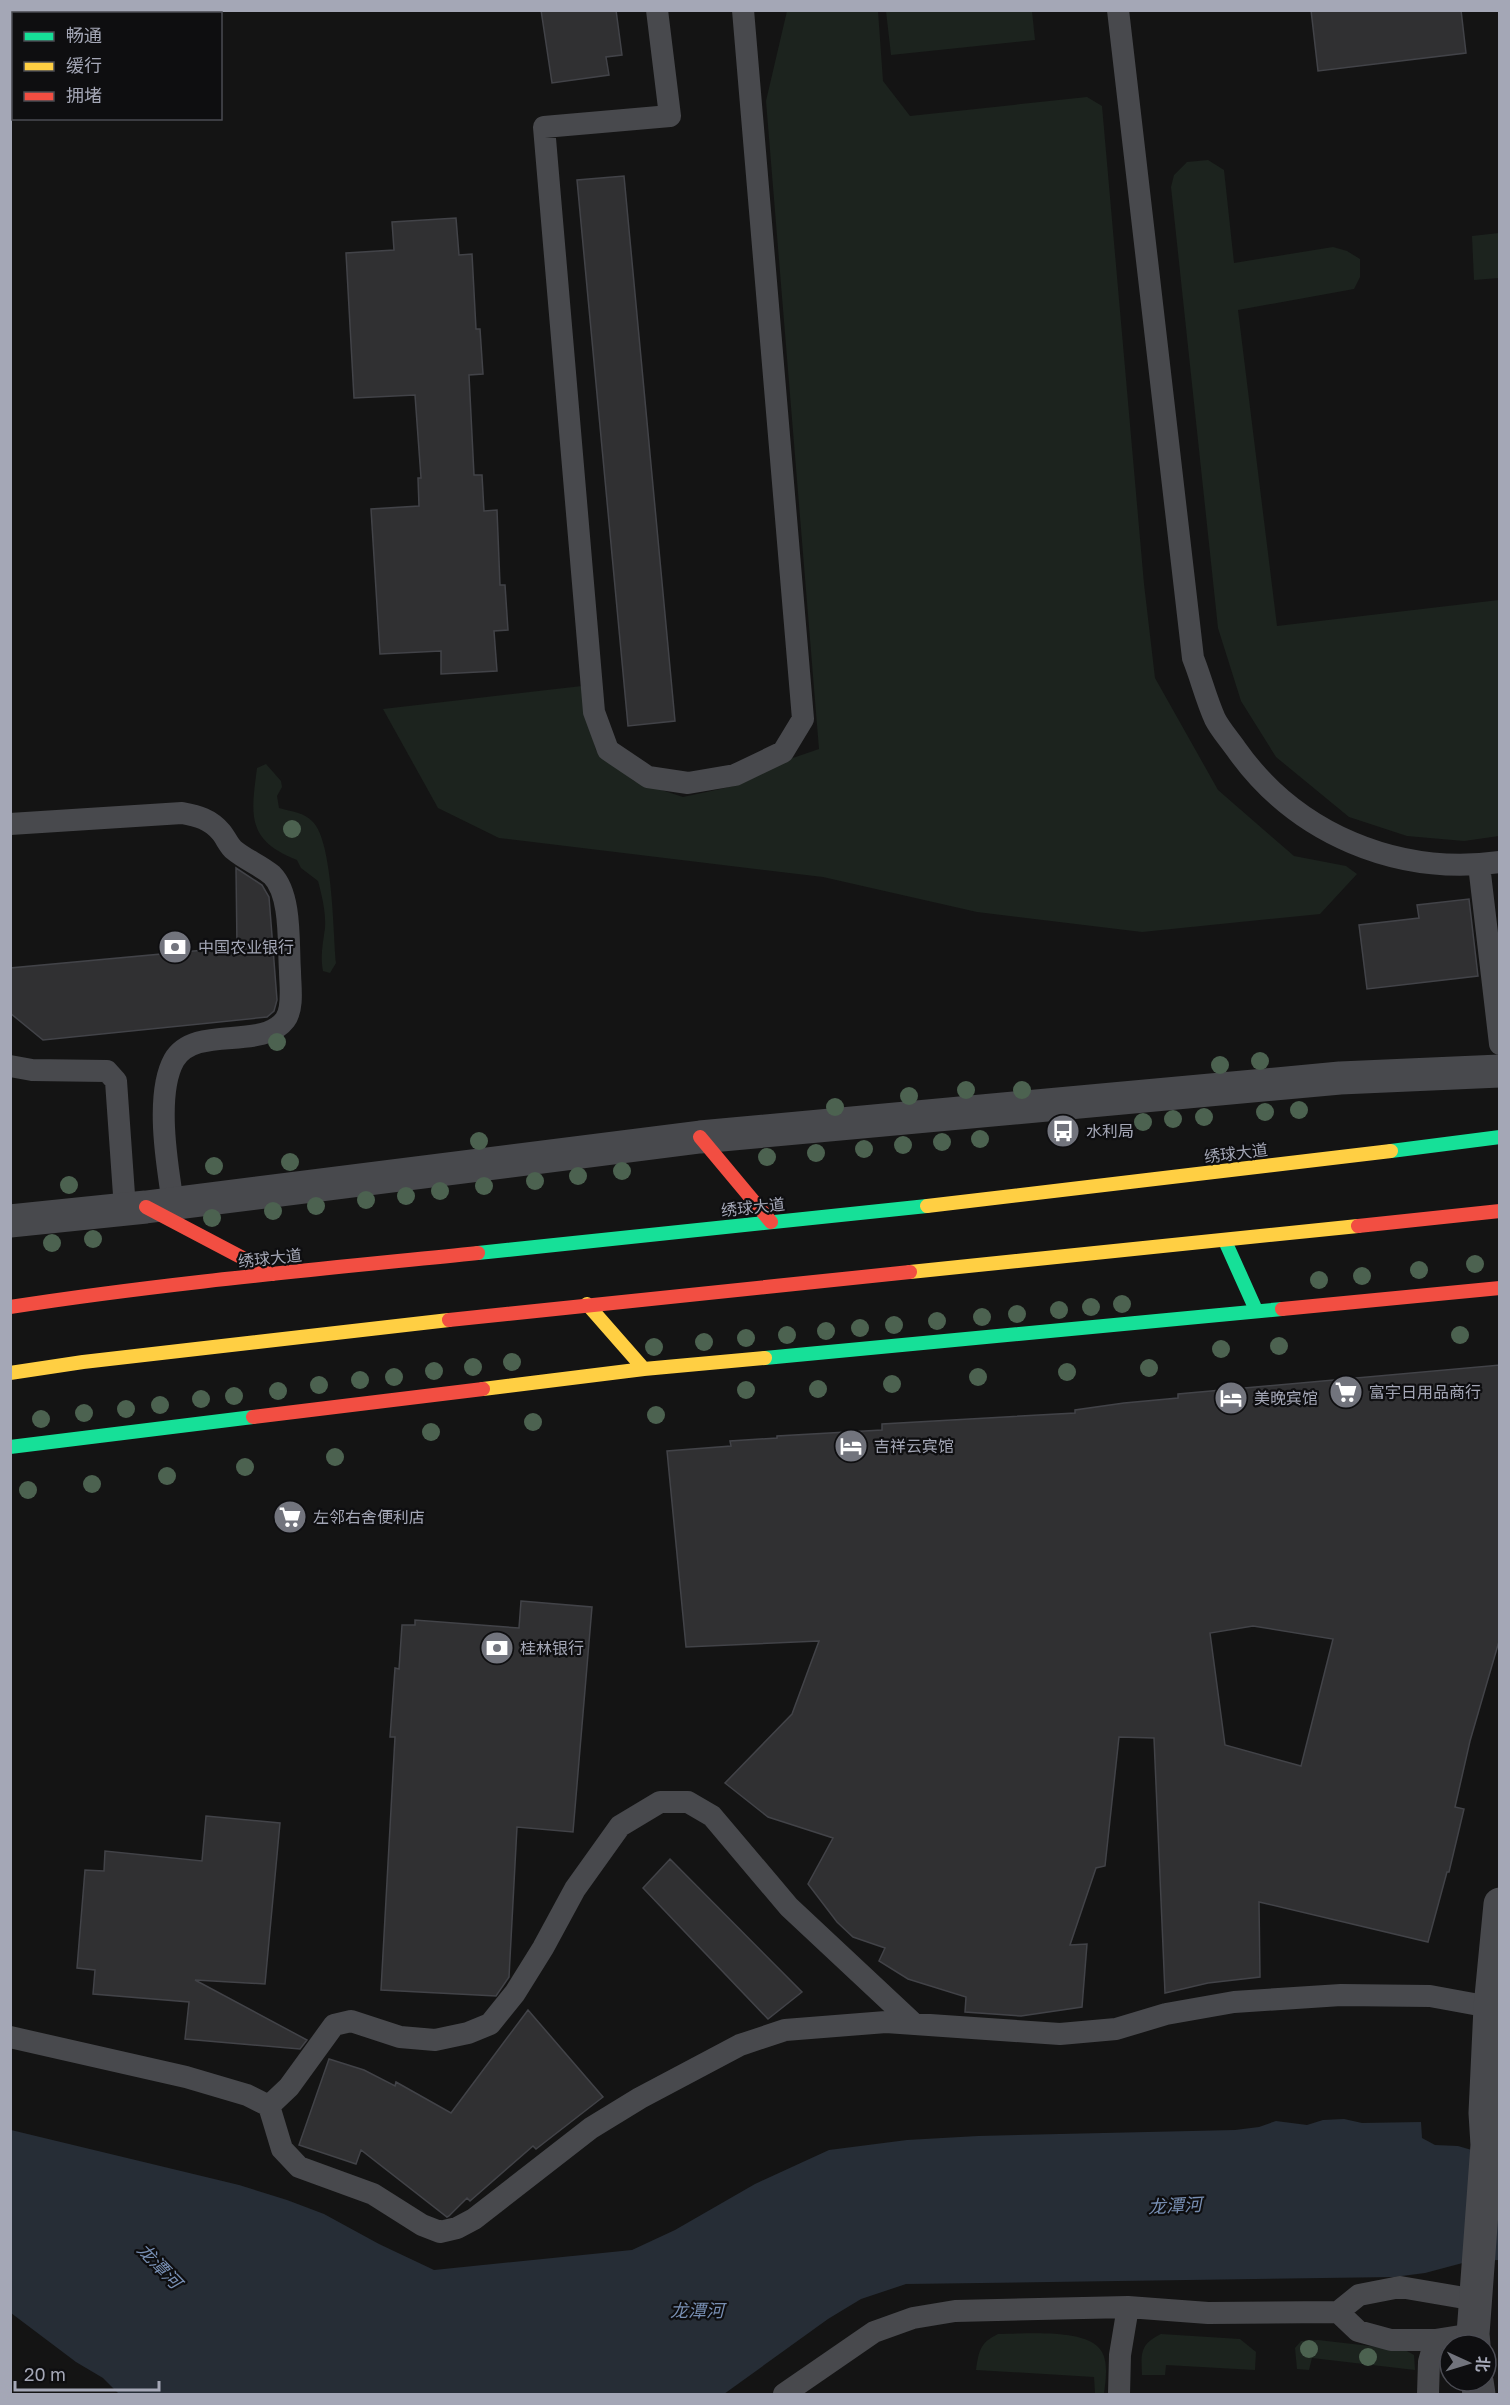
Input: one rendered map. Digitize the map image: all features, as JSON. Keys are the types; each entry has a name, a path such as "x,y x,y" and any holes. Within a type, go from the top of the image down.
{"main road":[{"path":"700,1137 771,1222"},
{"name":"绣球大道","path":"10,1307 273,1274 1039,1194 1500,1137"},
{"path":"148,1206 273,1274"},
{"path":"10,1373 83,1362 587,1304 1225,1241 1500,1211"},
{"path":"1225,1241 1256,1310"},
{"path":"10,1447 644,1369 1500,1288"},
{"path":"587,1304 644,1369"}],"street":[{"path":"10,1221 700,1137 1340,1078 1500,1071"},
{"path":"1474,2333 1490,2126 1490,2007 1500,1904"}],"lane":[{"path":"657,10 670,116 544,126 594,712 608,750 648,777 688,783 735,775 783,752 802,719 743,10"},
{"path":"1118,10 1193,658 1215,720 1253,774 1286,804 1332,834 1384,855 1444,865 1489,863 1500,1044"},
{"path":"10,824 182,813 204,817 220,831 233,850 256,862 274,878 286,900 291,997 286,1020 271,1032 188,1046 175,1058 166,1080 165,1153 148,1206"},
{"path":"10,1066 32,1070 107,1071 116,1081 148,1206"},
{"path":"268,2106 289,2087 334,2025 351,2021 400,2037 435,2040 468,2033 490,2024 515,1993 543,1948 574,1889 607,1842 620,1826 660,1802 688,1802 712,1816 789,1907 913,2023"},
{"path":"10,2037 186,2077 247,2095 268,2106 282,2149 299,2167 373,2194 422,2225 440,2232 457,2229 474,2219 591,2128 640,2098 740,2045 785,2030 886,2022 1060,2034 1116,2028 1166,2014 1234,2002 1341,1995 1430,1996 1490,2007"},
{"path":"784,2394 874,2332 913,2318 955,2311 1128,2307 1208,2313 1338,2312 1359,2295 1400,2287 1477,2291"},
{"path":"1119,2394 1120,2355 1128,2307"},
{"path":"1338,2312 1358,2331 1391,2340 1438,2340"},
{"path":"1428,2394 1429,2362 1435,2340"}],"shaded area":[{"path":"787,11 878,11 883,81 910,116 1087,97 1102,106 1144,584 1155,678 1218,790 1294,856 1346,866 1357,874 1320,914 1142,932 977,912 823,877 499,838 438,808 383,709 582,686 584,709 596,750 634,781 683,797 739,785 787,760 819,749 766,101"},
{"path":"886,11 1032,11 1035,40 891,55"},
{"path":"1208,160 1224,170 1234,263 1333,247 1347,251 1360,259 1360,277 1354,289 1238,310 1277,626 1499,600 1499,836 1464,841 1407,836 1349,817 1276,757 1241,701 1218,628 1171,187 1174,175 1187,162"},
{"path":"1499,233 1499,278 1474,280 1472,236"},
{"path":"266,764 281,781 282,787 277,796 279,808 306,816 313,822 320,833 325,849 331,889 336,963 330,973 323,971 322,965 325,916 318,881 301,868 297,860 268,844 256,824 254,799 257,768"},
{"path":"998,2334 1066,2335 1091,2342 1099,2348 1104,2357 1106,2369 1104,2393 1095,2393 1094,2377 976,2370 981,2348"},
{"path":"1161,2334 1240,2339 1256,2352 1255,2370 1166,2365 1165,2375 1142,2375 1143,2350 1149,2342"},
{"path":"1318,2340 1405,2350 1414,2355 1415,2370 1312,2358 1309,2370 1297,2369 1295,2348 1301,2341"}],"water":[{"name":"龙潭河","path":"1344,2119 1362,2123 1421,2122 1422,2138 1435,2145 1458,2146 1499,2158 1499,2260 1470,2261 1425,2273 1394,2277 906,2284 861,2299 828,2319 724,2394 119,2394 103,2378 76,2362 11,2313 11,2130 239,2185 287,2200 324,2214 434,2270 632,2250 675,2230 755,2184 829,2150 907,2140 978,2136 1235,2130 1259,2127 1276,2121 1307,2125 1323,2120"}],"building":[{"path":"541,10 616,10 622,55 606,57 609,75 552,83"},
{"path":"1311,10 1461,10 1466,53 1318,71"},
{"path":"624,176 675,721 628,726 577,180"},
{"path":"456,218 459,255 472,254 476,329 480,329 483,374 469,375 474,475 482,475 484,511 497,510 500,585 505,585 508,630 494,631 497,671 441,674 441,651 380,654 371,509 419,506 418,478 421,478 415,395 354,398 346,253 394,250 392,222"},
{"path":"236,868 262,885 269,897 277,1000 274,1011 267,1017 43,1040 10,1013 10,968 237,947"},
{"path":"1469,899 1478,976 1367,989 1359,925 1419,918 1417,905"},
{"path":"1500,1365 1500,1638 1470,1741 1455,1807 1464,1809 1449,1872 1447,1872 1428,1942 1259,1902 1260,1977 1208,1983 1165,1993 1154,1738 1119,1737 1105,1866 1096,1868 1070,1945 1087,1944 1082,2007 1021,2016 965,2012 966,1997 908,1979 879,1961 885,1948 853,1937 837,1922 808,1884 833,1838 768,1817 725,1783 792,1714 819,1641 686,1647 667,1451 731,1446 730,1441 777,1438 777,1436 882,1430 882,1424 1075,1413 1075,1410 1178,1398 1178,1394","holes":["1253,1626 1333,1639 1301,1766 1225,1745 1210,1633"]},
{"path":"521,1601 592,1607 573,1832 517,1827 509,1977 496,1996 381,1990 395,1737 390,1737 395,1668 399,1669 402,1625 415,1625 415,1620 519,1628"},
{"path":"206,1816 280,1823 265,1984 195,1980 307,2040 300,2049 185,2039 189,2002 93,1994 95,1970 77,1968 85,1870 104,1871 105,1851 202,1861"},
{"path":"670,1859 802,1992 768,2019 643,1888"},
{"path":"528,2010 603,2097 536,2149 533,2146 470,2201 467,2198 449,2216 447,2217 361,2150 356,2164 299,2145 329,2059 364,2070 395,2086 396,2082 451,2113"}],"traffic: fast":[{"path":"1391,1151 1500,1137"},
{"path":"478,1253 927,1206"},
{"path":"1225,1241 1256,1310"},
{"path":"765,1358 1282,1309"},
{"path":"10,1447 253,1417"}],"traffic: slow":[{"path":"927,1206 1391,1151"},
{"path":"910,1272 1358,1226"},
{"path":"587,1304 644,1369"},
{"path":"10,1373 83,1362 449,1320"},
{"path":"483,1389 644,1369 765,1358"}],"traffic: jam":[{"path":"700,1137 771,1222"},
{"path":"146,1207 273,1274"},
{"path":"1358,1226 1500,1211"},
{"path":"10,1307 185,1284 478,1253"},
{"path":"449,1320 910,1272"},
{"path":"1282,1309 1500,1288"},
{"path":"253,1417 483,1389"}],"place":[{"name":"中国农业银行","path":"175,947"},
{"name":"水利局","path":"1063,1131"},
{"name":"富宇日用品商行","path":"1346,1392"},
{"name":"美晚宾馆","path":"1231,1398"},
{"name":"吉祥云宾馆","path":"851,1446"},
{"name":"左邻右舍便利店","path":"290,1517"},
{"name":"桂林银行","path":"497,1648"}]}
